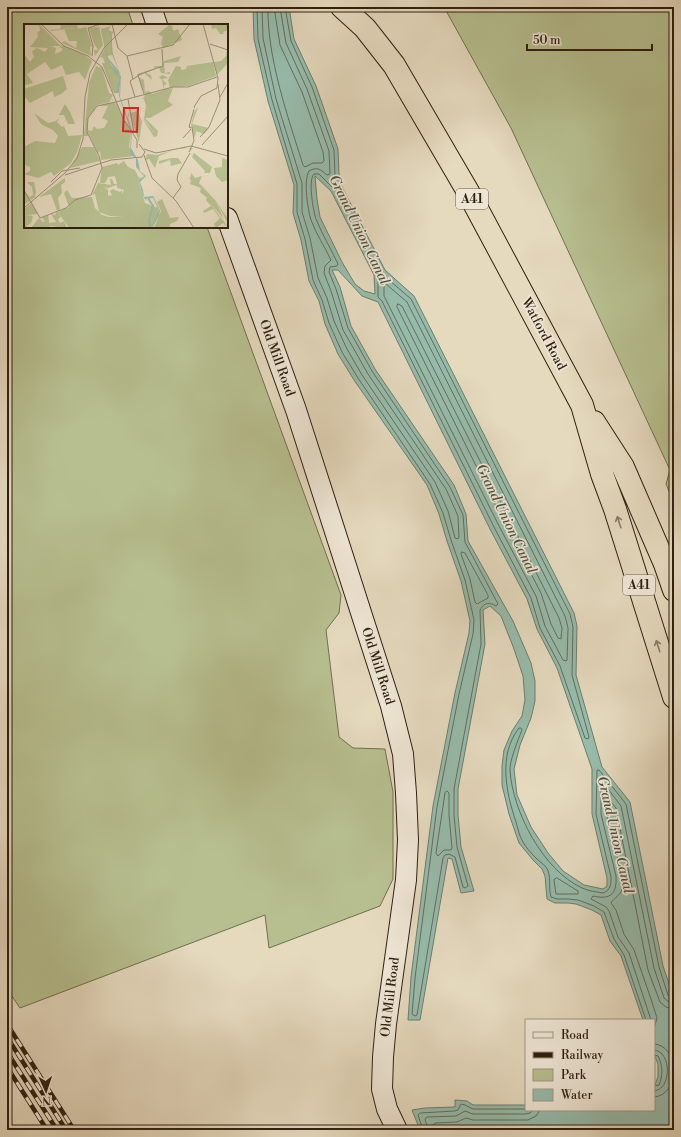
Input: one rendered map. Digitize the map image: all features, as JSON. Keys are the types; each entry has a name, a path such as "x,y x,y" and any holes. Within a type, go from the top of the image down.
{"highway":[{"name":"Watford Road","path":"342,7 365,28 394,65 467,190 582,405 602,474 615,509 674,697"},
{"name":"A41","path":"582,405 623,467 665,564 674,590"}],"street":[{"path":"151,7 157,24"},
{"name":"Old Mill Road","path":"228,221 296,410 391,706 403,754 407,832 406,880 386,1024 382,1089 386,1109 397,1130"}],"green space":[{"path":"7,7 127,7 133,24 24,24 24,228 207,228 341,595 339,613 326,630 339,737 353,748 385,749 393,792 393,879 380,906 269,948 265,915 20,1008 7,989"},
{"path":"444,7 674,7 674,503 666,484 670,470 511,128"}],"water":[{"name":"Grand Union Canal","path":"253,7 289,7 294,39 316,86 338,149 339,174 342,187 385,270 414,296 574,613 577,626 576,675 602,767 630,802 663,966 674,998 674,1130 420,1130 412,1110 455,1107 455,1100 467,1101 473,1105 525,1105 525,1111 655,1111 655,1084 658,1077 658,1064 655,1056 655,1019 643,1019 621,956 610,941 601,915 576,904 555,903 547,899 545,876 542,869 519,843 509,814 502,785 502,766 504,750 512,731 522,716 525,700 523,676 501,616 490,606 483,610 485,644 458,789 458,815 461,847 474,891 461,893 452,859 448,858 420,1020 408,1020 411,977 433,806 455,693 469,633 470,621 461,581 439,514 427,485 354,380 338,354 325,324 319,301 309,281 301,240 293,213 294,185 268,101 254,39","holes":["315,176 331,191 374,275 375,294 364,291 355,284 342,262 320,217","332,270 338,270 362,296 378,302 490,529 527,599 537,629 557,668 592,769 592,814 607,878 607,886 603,889 584,885 563,871 548,853 531,827 517,795 514,769 520,745 531,718 535,701 535,681 531,663 513,621 468,541 466,514 454,485 375,369 351,326 340,287"]}],"railway":[{"path":"7,1024 74,1130"},
{"path":"7,1037 66,1130"},
{"path":"7,1052 57,1130"},
{"path":"7,1067 47,1130"}]}
